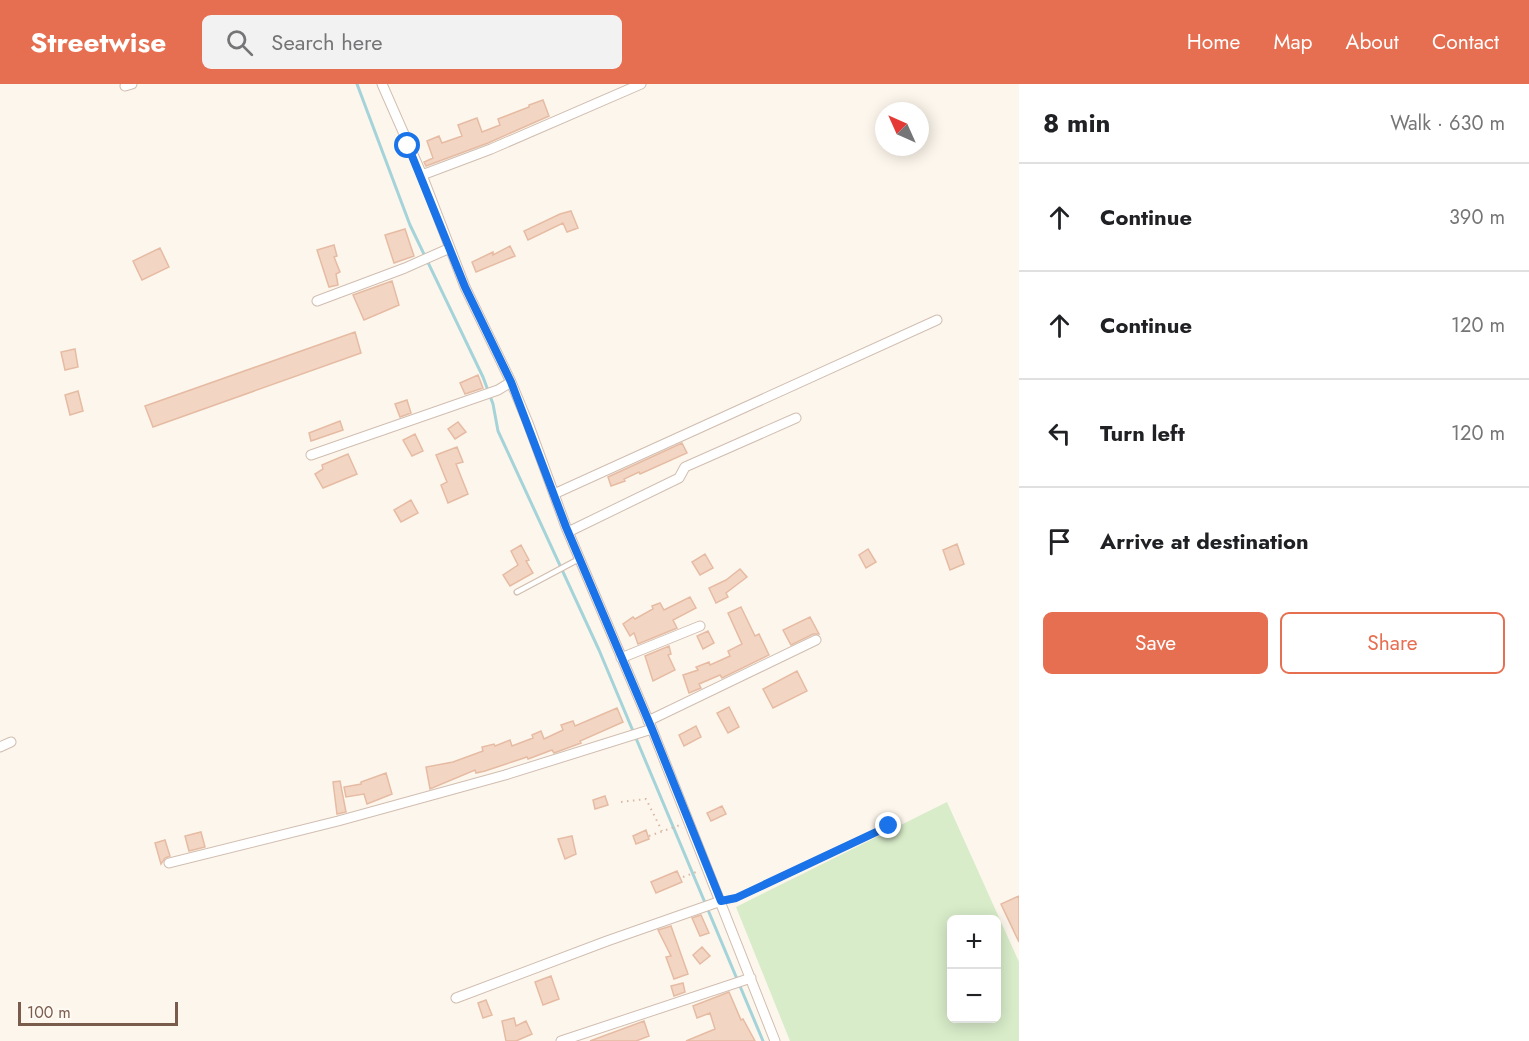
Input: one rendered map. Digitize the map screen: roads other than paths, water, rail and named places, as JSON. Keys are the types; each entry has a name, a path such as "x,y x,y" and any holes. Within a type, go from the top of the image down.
{"street":[{"path":"382,84 422,175 465,287 511,382 568,532 650,725 747,980 775,1041"},
{"path":"422,175 491,149 641,84"},
{"path":"317,301 423,261 450,248"},
{"path":"554,494 936,320"},
{"path":"311,455 485,395 511,382"},
{"path":"568,532 679,478 685,467 796,418"},
{"path":"621,658 700,626"},
{"path":"169,863 338,821 494,778 641,732 650,725 816,640"},
{"path":"0,747 11,742"},
{"path":"456,998 717,902"},
{"path":"561,1041 747,980"}],"lane":[{"path":"517,592 557,573 579,559"},
{"path":"717,902 736,898 889,826"}],"waterway":[{"path":"357,84 410,225 483,377 493,404 498,431 599,650 763,1041"}]}
